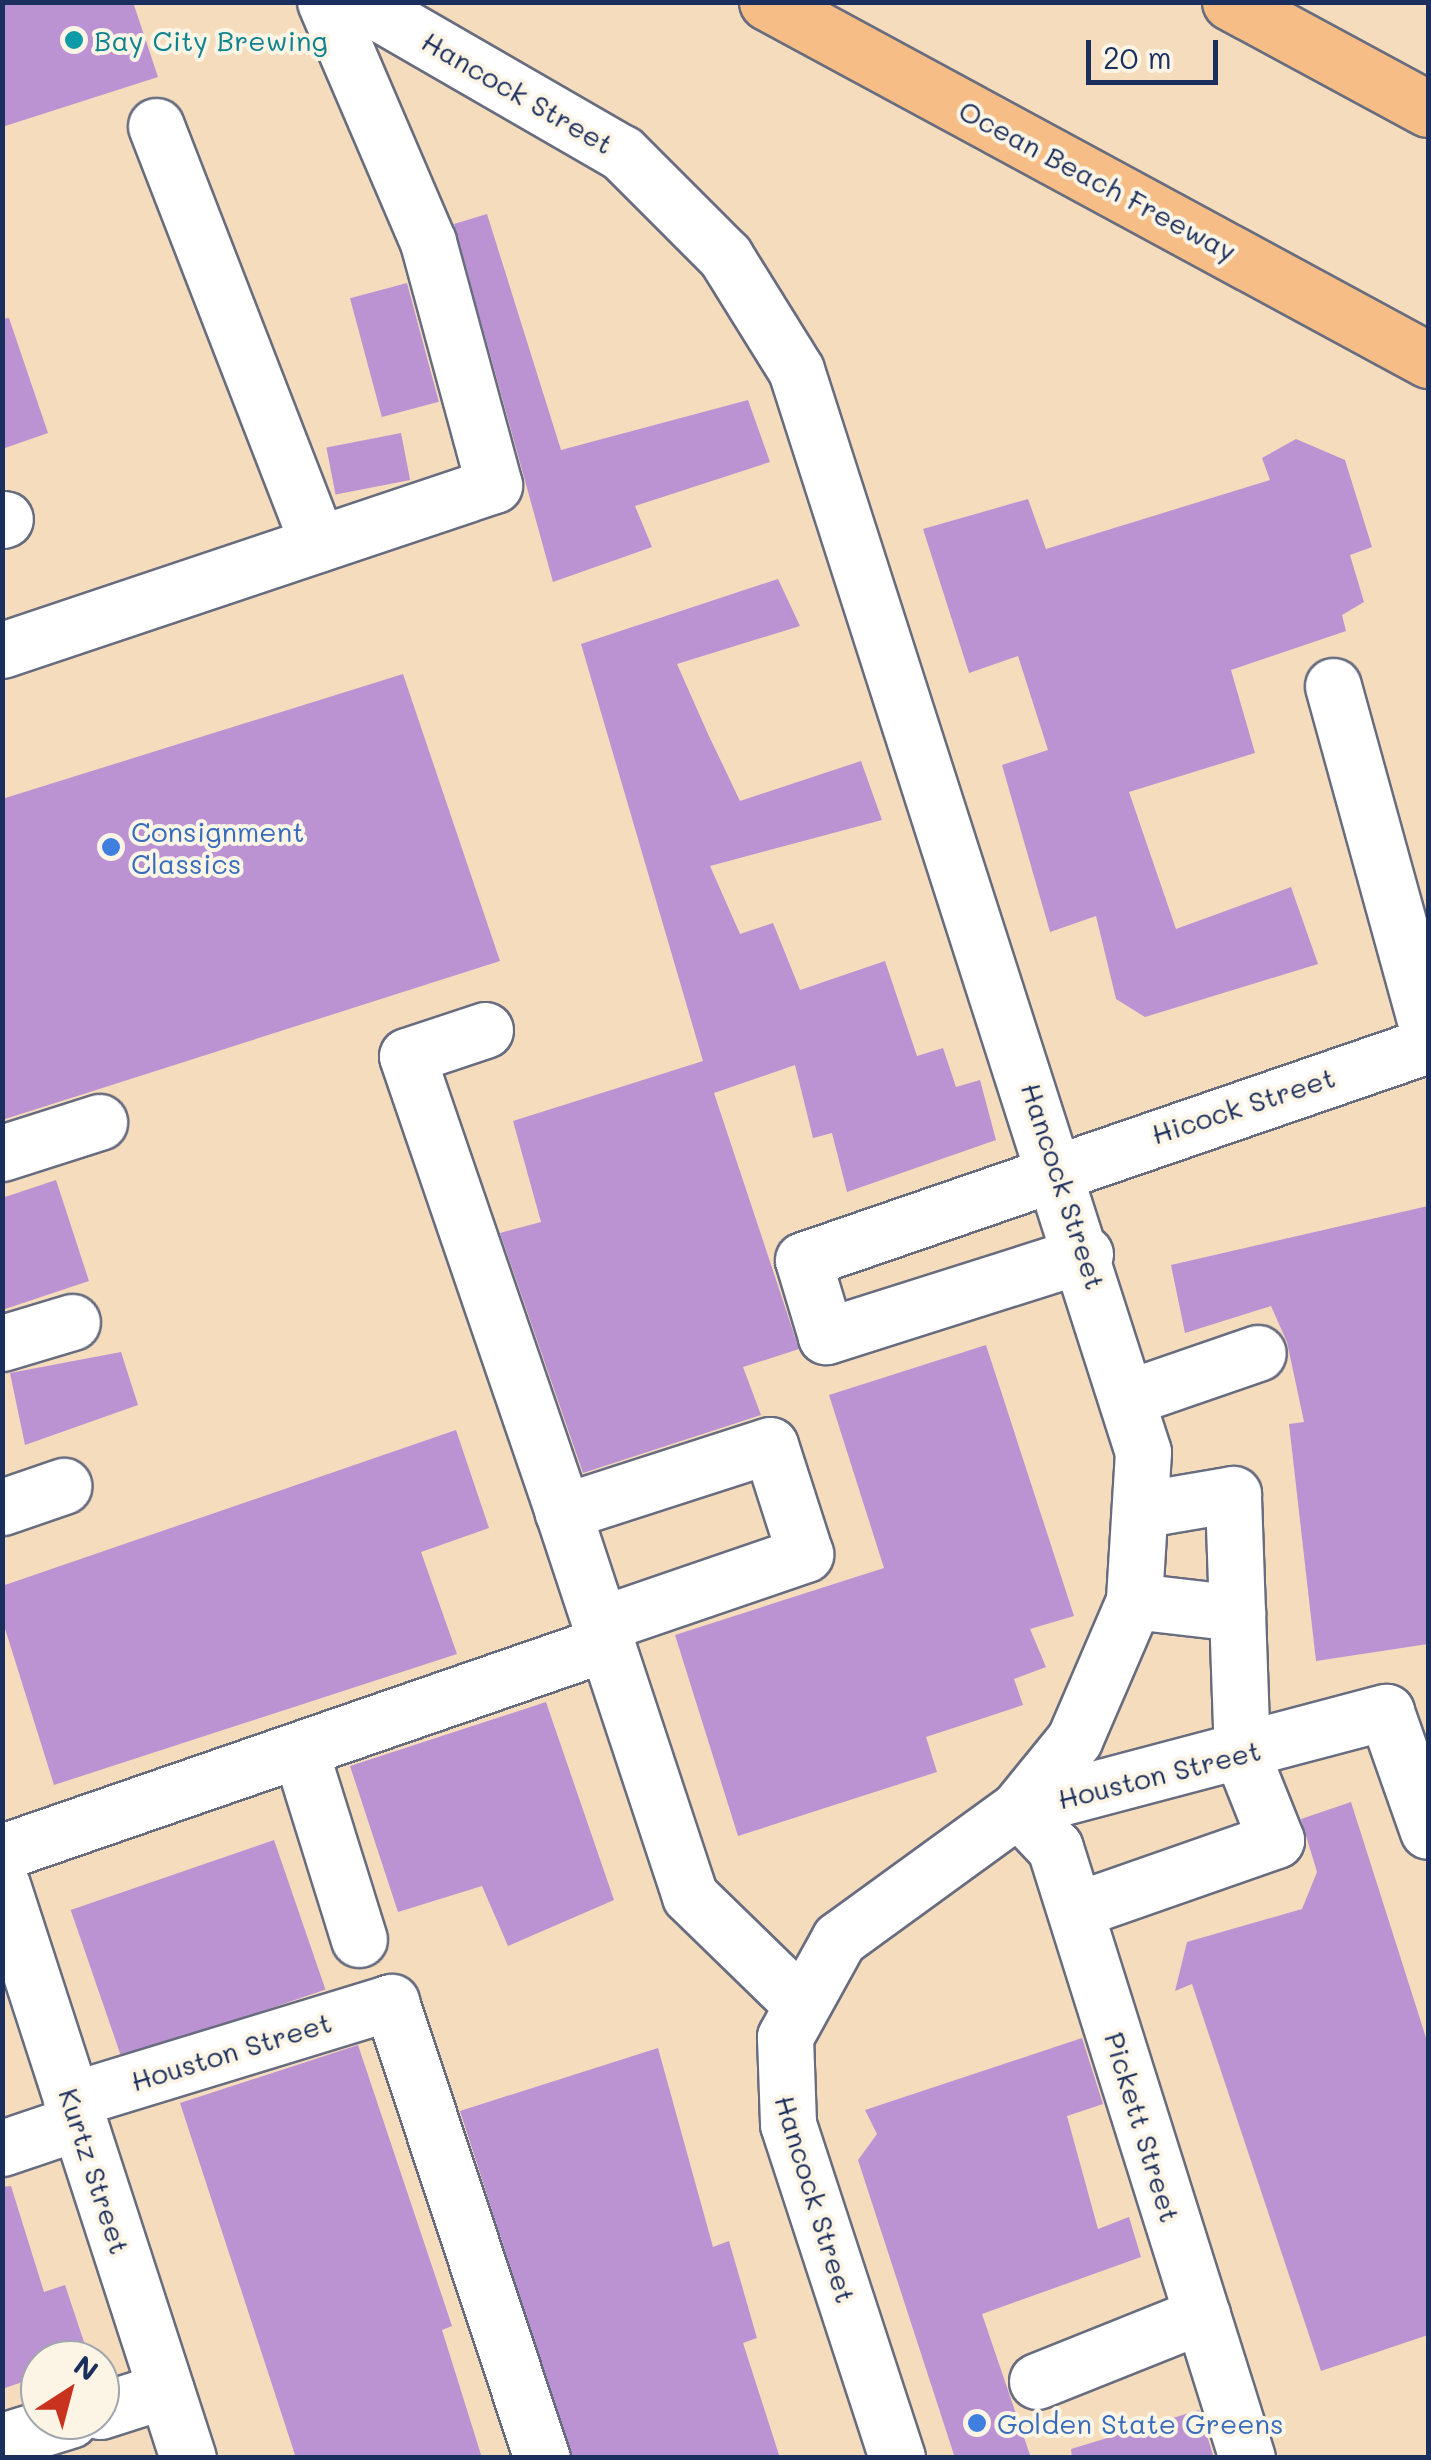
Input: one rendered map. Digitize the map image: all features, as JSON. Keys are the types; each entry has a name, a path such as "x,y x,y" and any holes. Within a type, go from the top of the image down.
{"highway":[{"name":"Ocean Beach Freeway","path":"767,2 1428,360"},
{"path":"1230,2 1428,109"}],"street":[{"path":"2,650 494,485 428,242 325,2"},
{"name":"Hancock Street","path":"360,2 622,154 712,242 760,307 822,436 1130,1397 1145,1509 1134,1601 1074,1740 1018,1809 854,1924 798,2001 781,2065 788,2124 897,2458"},
{"path":"156,126 318,544"},
{"path":"1332,686 1428,1031"},
{"path":"486,1030 407,1056 564,1512 690,1896 798,2001"},
{"name":"Hicock Street","path":"1085,1254 826,1336 803,1260 1059,1168 1428,1045"},
{"path":"2,1153 99,1122"},
{"path":"2,1342 72,1322"},
{"path":"1130,1397 1258,1353"},
{"path":"2,1852 300,1750 804,1554 770,1445 564,1512"},
{"path":"5,1497 64,1486"},
{"path":"1076,1910 1276,1840 1242,1755 1233,1494 1145,1509"},
{"path":"1134,1601 1237,1612"},
{"path":"1407,1706 1428,1832"},
{"name":"Houston Street","path":"1018,1809 1242,1755 1407,1706"},
{"path":"300,1750 359,1939"},
{"name":"Pickett Street","path":"1018,1809 1055,1848 1247,2458"},
{"name":"Kurtz Street","path":"2,1885 188,2458"},
{"name":"Houston Street","path":"2,2148 75,2111 392,2002 542,2458"},
{"path":"1037,2381 1202,2316"},
{"path":"120,2383 162,2378"},
{"path":"120,2400 162,2378"}],"building":[{"name":"Bay City Brewing","path":"2,2 133,2 158,77 2,127"},
{"path":"487,214 561,450 748,400 770,462 635,506 652,547 553,582 454,224"},
{"path":"407,283 439,402 382,417 350,298"},
{"path":"9,318 48,433 2,449 2,319"},
{"path":"401,433 410,480 336,495 326,448"},
{"path":"1296,439 1345,460 1372,547 1350,555 1364,602 1342,615 1346,631 1231,670 1255,753 1129,792 1176,929 1291,887 1318,964 1145,1017 1116,999 1096,916 1050,932 1002,765 1048,750 1018,656 969,673 923,529 1028,499 1046,549 1270,480 1262,458"},
{"path":"778,579 800,626 677,664 740,801 861,761 882,820 710,866 740,934 773,923 800,990 885,961 917,1056 943,1048 956,1087 980,1080 996,1140 847,1192 832,1133 813,1138 795,1065 714,1093 799,1349 743,1367 761,1415 583,1473 500,1233 541,1222 513,1121 703,1061 581,644"},
{"path":"403,674 500,961 2,1120 2,799"},
{"path":"56,1180 89,1281 2,1310 2,1198"},
{"path":"1428,1206 1428,1644 1316,1661 1289,1424 1304,1422 1287,1342 1271,1306 1185,1333 1171,1265"},
{"path":"986,1345 1074,1616 1030,1629 1046,1667 1014,1679 1023,1705 926,1737 937,1772 738,1836 675,1635 884,1568 829,1395"},
{"path":"121,1352 138,1405 25,1445 10,1373"},
{"path":"456,1430 489,1528 421,1552 457,1654 54,1785 2,1619 2,1586"},
{"path":"546,1702 614,1900 508,1946 482,1886 398,1912 350,1766"},
{"path":"1351,1802 1428,2044 1428,2335 1321,2371 1192,1984 1175,1991 1187,1942 1302,1909 1317,1872 1301,1819"},
{"path":"274,1840 325,1989 122,2059 71,1910"},
{"path":"1082,2038 1103,2104 1067,2116 1098,2229 1129,2217 1141,2257 982,2314 1031,2458 955,2458 858,2160 877,2134 865,2110"},
{"path":"358,2045 452,2326 442,2330 482,2458 296,2458 180,2103"},
{"path":"658,2048 713,2247 729,2241 757,2338 743,2343 780,2458 572,2458 460,2111"},
{"path":"11,2186 44,2292 65,2285 83,2340 20,2340 20,2383 2,2389 2,2187"},
{"path":"1199,2410 1214,2458 1072,2458 1071,2449"}],"place":[{"name":"Bay City Brewing","path":"74,40"},
{"name":"Consignment Classics","path":"111,847"},
{"name":"Golden State Greens","path":"977,2423"}]}
